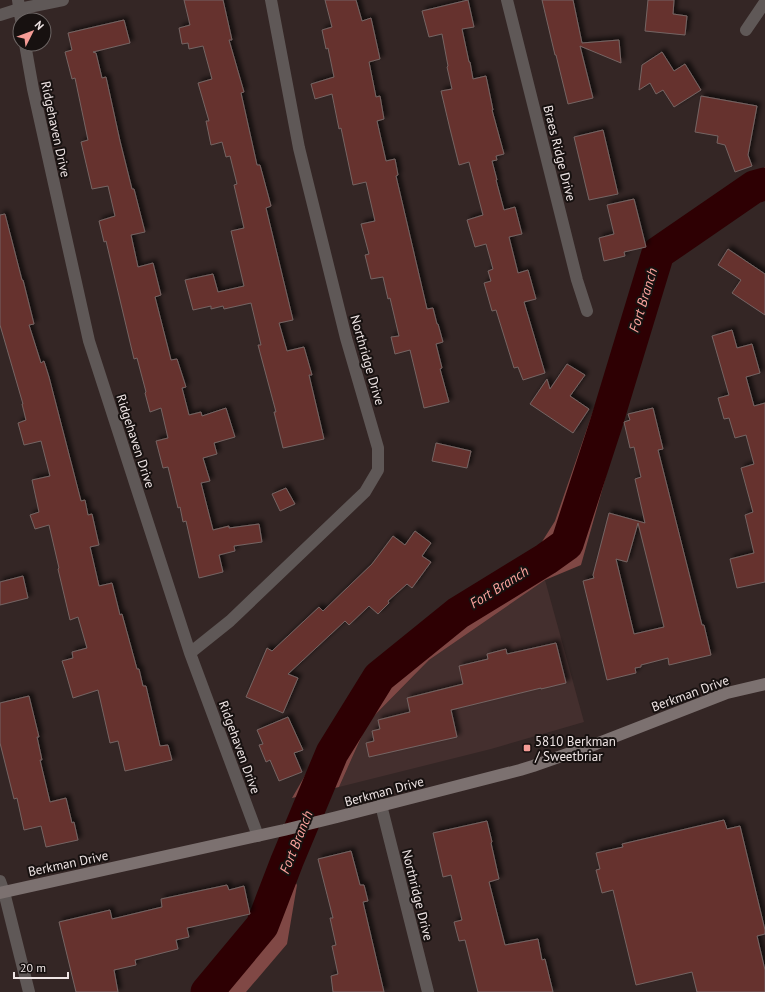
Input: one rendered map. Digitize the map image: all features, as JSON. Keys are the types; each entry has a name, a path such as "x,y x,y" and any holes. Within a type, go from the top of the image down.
{"street":[{"path":"0,15 63,0"},
{"name":"Northridge Drive","path":"190,653 230,622 365,492 378,470 378,448 346,338 299,148 271,0"},
{"name":"Braes Ridge Drive","path":"507,0 577,280 587,311"},
{"path":"746,30 765,2"},
{"name":"Ridgehaven Drive","path":"26,52 33,89 89,341 190,653 258,836"},
{"name":"Berkman Drive","path":"1,889 284,830 533,766 596,744 727,693 765,684"},
{"name":"Northridge Drive","path":"381,805 428,992"},
{"path":"1,889 29,992"}],"shaded area":[{"path":"765,167 765,199 761,200 666,266 581,565 545,580 429,660 368,722 339,787 292,798 368,667 440,613 533,556 555,521 640,276 656,238"},
{"path":"545,580 584,722 491,749 339,787 368,722 429,660"},
{"path":"276,860 287,867 297,885 287,944 246,992 191,992 245,927"}],"building":[{"path":"184,0 223,0 232,40 229,40 244,92 241,93 257,165 260,165 271,206 266,208 293,320 279,323 287,351 304,347 312,375 309,375 324,439 283,448 274,412 276,412 258,345 261,345 251,303 224,309 223,306 211,309 211,306 193,310 185,280 213,274 218,292 244,286 231,231 244,228 234,185 237,184 230,156 226,157 222,142 211,145 206,121 209,121 198,83 212,79 203,46 189,49 188,43 182,44 179,28 190,25"},
{"path":"325,0 356,0 362,21 371,18 380,59 369,62 376,97 380,96 384,119 377,121 386,161 395,159 398,175 396,176 427,309 433,308 443,342 436,344 442,368 440,369 449,402 424,408 410,350 395,354 391,337 399,336 390,298 388,299 383,277 371,279 365,255 369,254 361,224 375,221 366,182 353,185 332,94 315,99 311,84 334,77 328,48 326,49 322,30 332,27"},
{"path":"468,0 474,27 462,29 469,62 473,79 486,76 492,110 504,154 496,156 497,160 492,161 496,180 504,210 515,207 522,234 509,237 518,273 528,270 536,299 524,302 545,373 523,380 518,367 514,368 496,310 492,311 484,283 491,281 488,271 493,269 486,244 475,247 467,220 483,215 469,162 459,165 441,91 452,89 442,34 429,37 422,11"},
{"path":"542,0 573,0 582,43 619,40 621,63 580,46 593,98 568,104"},
{"path":"648,0 674,0 673,14 687,16 685,35 645,31"},
{"path":"124,20 130,43 93,52 96,53 102,78 106,77 132,189 134,189 145,232 131,235 138,267 153,263 161,295 155,297 171,360 177,359 186,387 182,388 189,415 201,412 202,416 226,408 235,437 214,443 217,454 203,458 210,481 201,483 213,530 229,526 229,528 259,524 262,542 234,546 235,551 219,555 223,572 199,578 186,521 183,522 168,467 163,468 156,441 168,438 161,408 150,412 137,358 134,359 106,241 104,242 99,221 115,216 108,186 92,189 81,142 88,140 75,78 72,79 65,52 72,50 68,33"},
{"path":"662,52 674,71 685,64 701,90 674,107 663,90 656,94 650,83 639,90 642,65"},
{"path":"701,96 757,106 748,155 752,166 735,172 725,145 717,143 718,136 695,132"},
{"path":"603,130 618,194 589,200 574,137"},
{"path":"634,199 646,247 624,252 625,256 604,261 599,238 614,234 607,205"},
{"path":"5,214 34,324 29,325 41,363 44,361 49,377 81,501 85,500 88,515 92,514 99,545 90,547 99,586 112,583 120,615 122,614 137,669 139,669 143,686 146,686 160,746 168,745 172,760 125,771 118,741 110,743 98,690 73,698 62,661 73,658 72,652 87,648 78,617 70,620 49,525 35,529 30,515 39,512 32,480 50,476 41,441 24,445 18,423 26,420 23,404 0,325 0,215"},
{"path":"728,249 765,274 765,315 732,293 741,280 718,265"},
{"path":"732,330 737,348 752,344 760,373 746,377 754,406 765,403 765,582 737,588 730,559 754,553 745,515 753,512 741,468 754,464 746,435 735,438 729,418 724,419 718,398 729,395 712,336"},
{"path":"567,364 585,375 570,396 589,409 573,433 530,404 547,379 550,389"},
{"path":"653,408 663,449 658,450 702,625 704,625 711,655 669,665 668,658 641,665 641,667 635,668 636,673 607,680 583,581 594,578 593,575 609,513 645,523 635,479 641,477 634,447 630,448 624,422 630,420 628,414","holes":["638,523 664,627 634,634 616,559 627,562"]},
{"path":"436,443 471,451 467,468 432,461"},
{"path":"286,488 295,504 280,511 272,494"},
{"path":"415,531 431,543 422,556 431,562 412,588 407,584 388,601 389,603 378,614 369,606 349,625 345,621 288,674 298,678 283,713 246,697 267,648 272,651 319,607 323,611 372,564 393,536 405,545"},
{"path":"23,576 28,598 0,605 0,582"},
{"path":"556,643 566,683 451,710 457,737 369,757 366,743 374,741 372,731 380,729 378,720 410,712 407,698 463,684 459,666 488,659 487,654 506,649 507,654"},
{"path":"29,696 39,737 37,737 42,760 40,760 50,802 66,798 78,840 46,847 41,826 24,830 17,798 14,799 0,743 0,703"},
{"path":"288,717 303,750 294,753 302,772 279,781 270,760 266,762 259,745 263,744 257,730"},
{"path":"724,820 727,829 740,826 765,930 765,934 757,936 765,970 765,992 697,992 692,972 636,985 613,890 602,893 596,870 600,869 596,853 623,847 622,844"},
{"path":"487,821 499,879 489,882 505,945 538,939 542,960 545,959 553,992 478,992 465,940 459,941 454,922 462,920 451,875 443,877 433,833"},
{"path":"351,851 360,885 364,885 368,901 363,902 384,992 333,992 331,976 338,974 332,946 336,945 330,918 333,918 318,859"},
{"path":"227,885 229,890 244,886 250,914 187,928 189,937 176,940 178,949 135,960 136,965 114,970 118,992 76,992 59,922 110,910 112,919 162,907 161,899"}],"waterway":[{"name":"Fort Branch","path":"207,992 262,926 287,861 332,753 379,677 458,613 546,559 567,544 607,421 658,253 754,187 765,184"}],"place":[{"name":"5810 Berkman / Sweetbriar","path":"527,748"}]}
